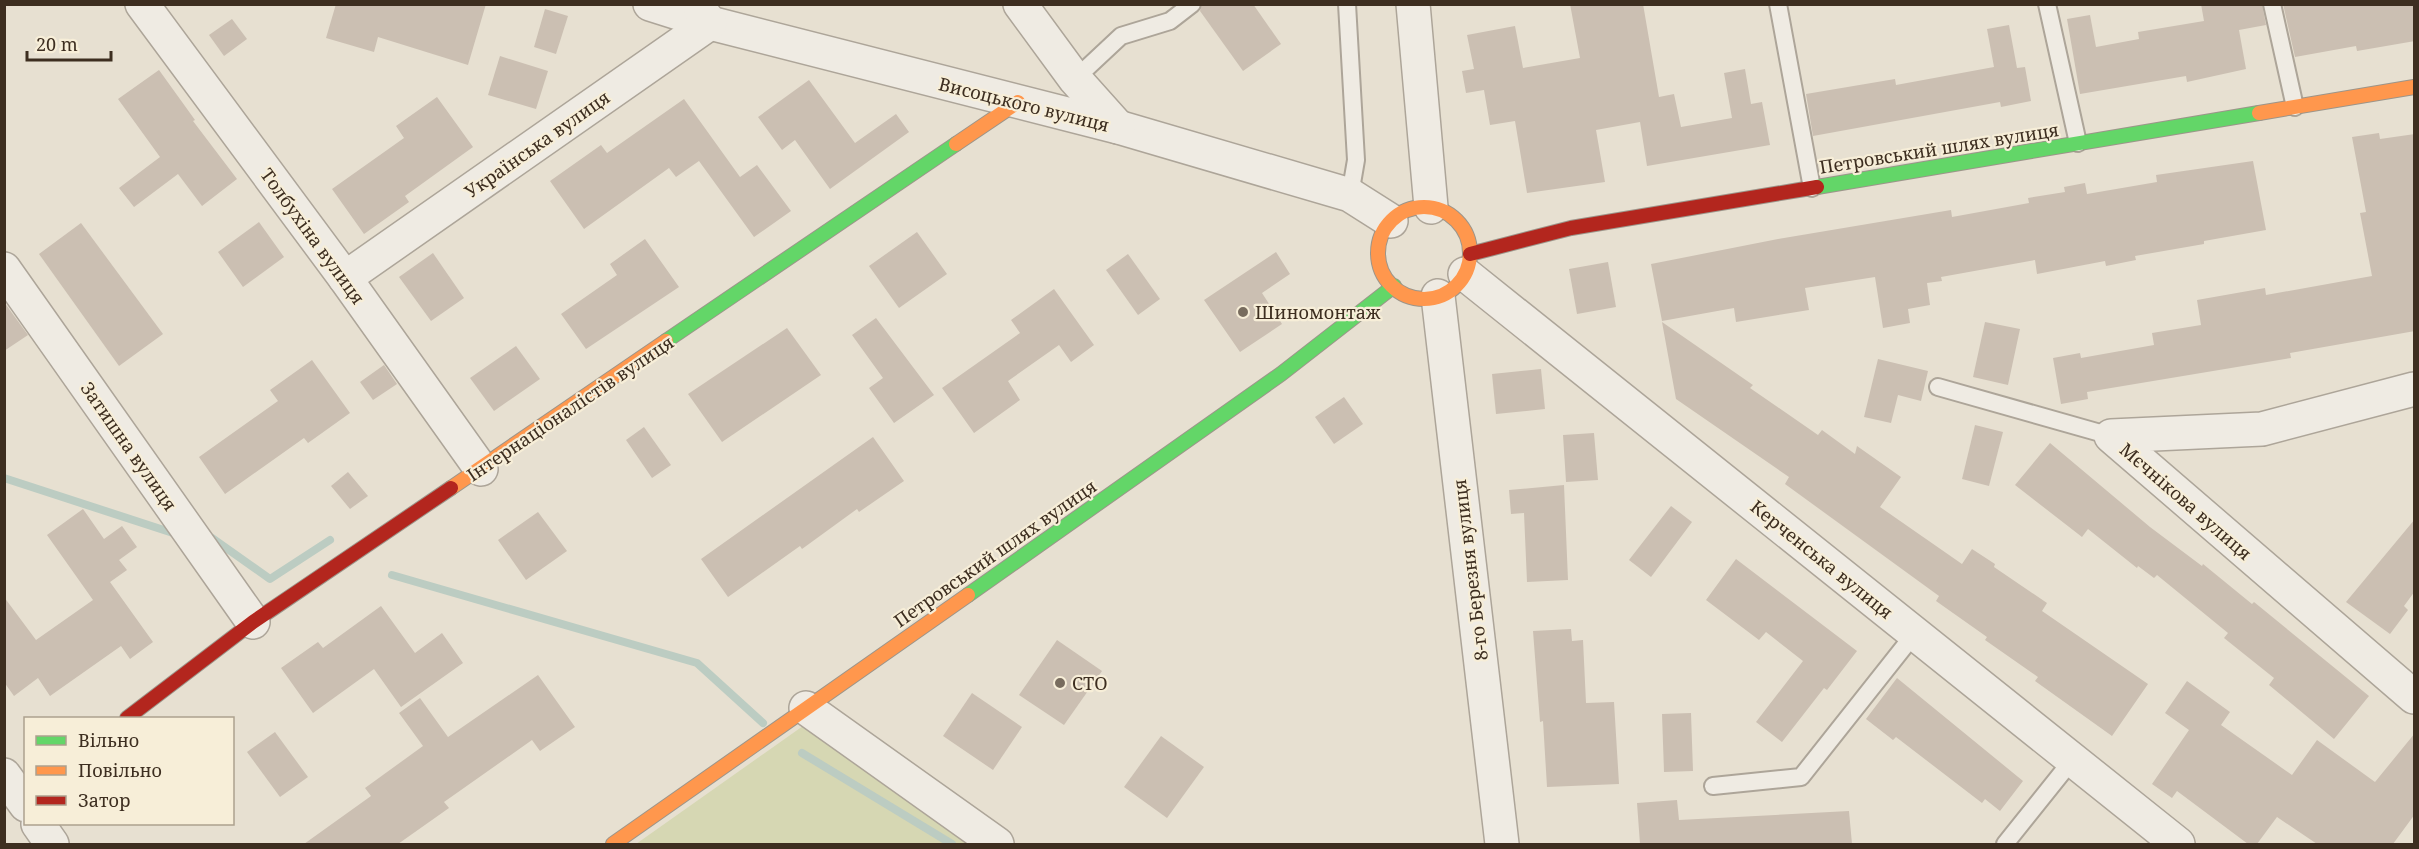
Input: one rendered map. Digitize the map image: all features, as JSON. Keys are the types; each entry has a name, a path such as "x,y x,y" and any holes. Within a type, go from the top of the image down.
{"street":[{"name":"Толбухіна вулиця","path":"142,4 345,278 481,469"},
{"name":"Висоцького вулиця","path":"650,4 703,14 1118,128 1350,195 1391,221"},
{"path":"1020,4 1075,79 1118,128"},
{"path":"1413,4 1431,207"},
{"name":"Українська вулиця","path":"345,278 703,14"},
{"name":"Петровський шлях вулиця","path":"1438,297 1458,284 1468,264 1571,228 2415,87"},
{"name":"Інтернаціоналістів вулиця","path":"128,717 253,622 1018,102"},
{"path":"1438,297 1414,297 1394,286 1383,272 1378,254 1382,237 1391,221 1411,209 1431,207 1446,212 1460,224 1468,239 1468,264"},
{"name":"Керченська вулиця","path":"1468,264 1915,633 2178,844"},
{"name":"Затишна вулиця","path":"4,269 253,622"},
{"name":"Петровський шлях вулиця","path":"613,844 1281,374 1394,286"},
{"name":"8-го Березня вулиця","path":"1438,297 1502,844"},
{"name":"Мєчнікова вулиця","path":"2111,436 2262,429 2415,389"},
{"name":"Мєчнікова вулиця","path":"2111,436 2415,697"},
{"path":"806,708 997,844"},
{"path":"38,825 52,844"}],"lane":[{"path":"1075,79 1121,36 1170,21 1192,4"},
{"path":"1347,4 1356,160 1350,195"},
{"path":"1778,4 1812,188"},
{"path":"2047,4 2078,143"},
{"path":"2272,4 2295,107"},
{"path":"1938,387 2111,436"},
{"path":"1713,786 1801,777 1915,633"},
{"path":"2005,844 2073,759"}],"green space":[{"path":"810,721 981,844 636,844"}],"building":[{"path":"336,4 486,4 468,65 378,37 374,52 326,38"},
{"path":"1202,4 1253,4 1281,44 1243,71 1200,11"},
{"path":"1570,4 1643,4 1659,97 1674,94 1681,127 1732,118 1724,73 1745,69 1751,104 1762,102 1770,145 1647,166 1640,122 1596,130 1605,182 1527,193 1515,121 1490,125 1484,90 1466,93 1462,71 1474,69 1467,35 1515,26 1523,68 1580,58"},
{"path":"2201,4 2262,4 2266,25 2239,30 2246,69 2187,82 2186,76 2080,94 2067,19 2090,15 2096,47 2139,39 2138,32 2204,21"},
{"path":"2283,4 2415,4 2415,41 2357,51 2356,46 2295,57"},
{"path":"545,9 568,16 556,54 534,47"},
{"path":"232,19 247,39 224,56 209,35"},
{"path":"2009,25 2017,68 2025,67 2031,101 2001,107 2000,102 1813,136 1806,94 1895,79 1896,85 1994,67 1987,29"},
{"path":"500,56 548,71 536,109 488,95"},
{"path":"159,70 195,120 193,121 237,179 202,206 178,174 134,207 119,188 160,157 118,99"},
{"path":"809,80 855,143 896,114 909,132 830,189 795,140 782,150 758,117"},
{"path":"437,97 473,147 405,196 409,202 364,234 332,189 404,138 396,126"},
{"path":"684,99 740,177 757,165 791,211 754,237 699,161 676,177 669,168 584,229 550,181 601,145 607,153"},
{"path":"2379,133 2380,139 2415,134 2415,331 2290,353 2291,358 2087,392 2088,399 2061,404 2053,358 2080,353 2081,358 2154,345 2152,333 2201,325 2197,300 2265,288 2266,295 2372,276 2360,213 2366,212 2352,137"},
{"path":"2253,161 2266,230 2135,256 2136,260 2106,266 2105,261 2037,274 2035,260 1941,277 1942,281 1927,283 1930,305 1908,309 1910,323 1883,328 1875,277 1805,288 1809,310 1736,322 1734,308 1662,321 1651,264 1778,239 1951,210 1952,217 2029,203 2028,198 2065,192 2064,187 2085,183 2087,194 2157,182 2156,175"},
{"path":"259,222 284,257 243,287 218,252"},
{"path":"81,223 163,334 119,366 39,254"},
{"path":"917,232 947,274 899,308 869,266"},
{"path":"645,239 679,287 586,349 561,314 617,275 610,264"},
{"name":"Шиномонтаж","path":"1276,252 1290,274 1262,293 1282,324 1240,352 1204,300"},
{"path":"433,253 464,298 431,321 399,277"},
{"path":"1128,254 1160,299 1138,315 1106,270"},
{"path":"1608,262 1616,307 1577,314 1569,269"},
{"path":"1054,289 1094,345 1071,362 1059,345 1008,381 1020,400 974,433 942,388 1020,333 1011,320"},
{"path":"4,302 28,335 4,351"},
{"path":"876,318 934,395 894,423 869,388 883,378 852,335"},
{"path":"1662,322 1753,385 1750,388 1818,435 1822,430 1855,454 1857,446 1901,477 1880,507 1962,564 1972,549 1995,564 1994,567 2047,603 2042,611 2148,684 2112,736 2035,681 2038,677 1985,640 1987,637 1936,601 1939,596 1785,484 1789,477 1676,399"},
{"path":"1985,322 2020,329 2008,385 1973,377"},
{"path":"787,328 821,375 722,442 688,394"},
{"path":"516,346 540,379 494,411 470,378"},
{"path":"1878,359 1928,371 1921,401 1898,395 1891,423 1864,417"},
{"path":"312,360 350,413 308,443 304,438 225,494 199,457 278,401 270,390"},
{"path":"384,365 397,384 373,400 360,382"},
{"path":"1541,369 1545,409 1496,414 1492,374"},
{"path":"1344,397 1363,424 1334,444 1315,417"},
{"path":"1975,425 2003,432 1989,486 1962,479"},
{"path":"644,427 671,465 652,478 626,440"},
{"path":"1594,433 1598,480 1566,482 1563,435"},
{"path":"873,437 904,481 859,512 857,509 802,549 800,546 728,597 701,559"},
{"path":"2050,443 2150,527 2202,566 2203,564 2252,604 2254,602 2369,696 2334,739 2269,685 2274,678 2224,638 2228,633 2157,575 2154,578 2138,566 2137,568 2088,529 2082,537 2015,485"},
{"path":"348,472 368,496 350,509 331,486"},
{"path":"1564,485 1568,580 1527,582 1524,513 1511,514 1509,490"},
{"path":"1671,506 1692,522 1651,577 1629,560"},
{"path":"83,509 104,539 122,526 137,547 119,560 127,570 110,582 153,642 130,659 121,646 50,696 38,678 14,696 4,682 4,597 36,640 93,600 47,535"},
{"path":"538,512 567,551 526,580 498,540"},
{"path":"2415,519 2415,591 2404,606 2408,610 2390,634 2346,602"},
{"path":"1736,559 1857,651 1827,690 1824,688 1782,742 1756,722 1803,661 1766,632 1759,640 1706,600"},
{"path":"381,606 415,653 442,633 463,663 401,707 374,669 313,713 281,668 318,642 323,648"},
{"path":"1571,629 1572,641 1583,640 1586,703 1614,702 1619,784 1547,787 1543,721 1540,722 1533,631"},
{"name":"СТО","path":"1057,640 1102,671 1064,725 1019,695"},
{"path":"538,675 575,727 540,751 532,740 444,802 449,808 398,844 304,844 371,796 365,788 423,746 399,713 420,698 448,737"},
{"path":"1897,678 2023,781 2000,811 1985,799 1982,803 1896,737 1893,740 1866,719"},
{"path":"2187,681 2230,712 2221,725 2292,775 2317,740 2375,782 2415,733 2415,814 2393,844 2317,844 2277,817 2257,844 2248,844 2177,791 2172,798 2152,784 2189,730 2165,713"},
{"path":"972,693 1022,727 993,770 943,736"},
{"path":"1691,713 1693,771 1664,772 1662,714"},
{"path":"275,732 308,777 280,797 247,752"},
{"path":"1161,736 1204,767 1167,818 1124,787"},
{"path":"1677,800 1679,820 1849,811 1852,844 1640,844 1637,803"}],"waterway":[{"path":"4,478 176,534"},
{"path":"212,538 270,579 330,540"},
{"path":"392,575 697,663 763,723"},
{"path":"802,753 952,844"}],"traffic: fast":[{"path":"1817,187 2259,113"},
{"path":"666,341 956,144"},
{"path":"968,595 1281,374 1394,286"}],"traffic: slow":[{"path":"2259,113 2414,87"},
{"path":"956,144 1018,102"},
{"path":"1424,207 1441,211 1456,221 1466,236 1470,253 1466,270 1456,285 1441,295 1424,299 1407,295 1392,285 1382,270 1378,253 1382,236 1392,221 1407,211 1424,207"},
{"path":"451,488 666,341"},
{"path":"613,844 968,595"}],"traffic: jam":[{"path":"1470,254 1571,228 1817,187"},
{"path":"128,717 253,622 451,488"}],"place":[{"name":"Шиномонтаж","path":"1243,312"},
{"name":"СТО","path":"1060,683"}]}
